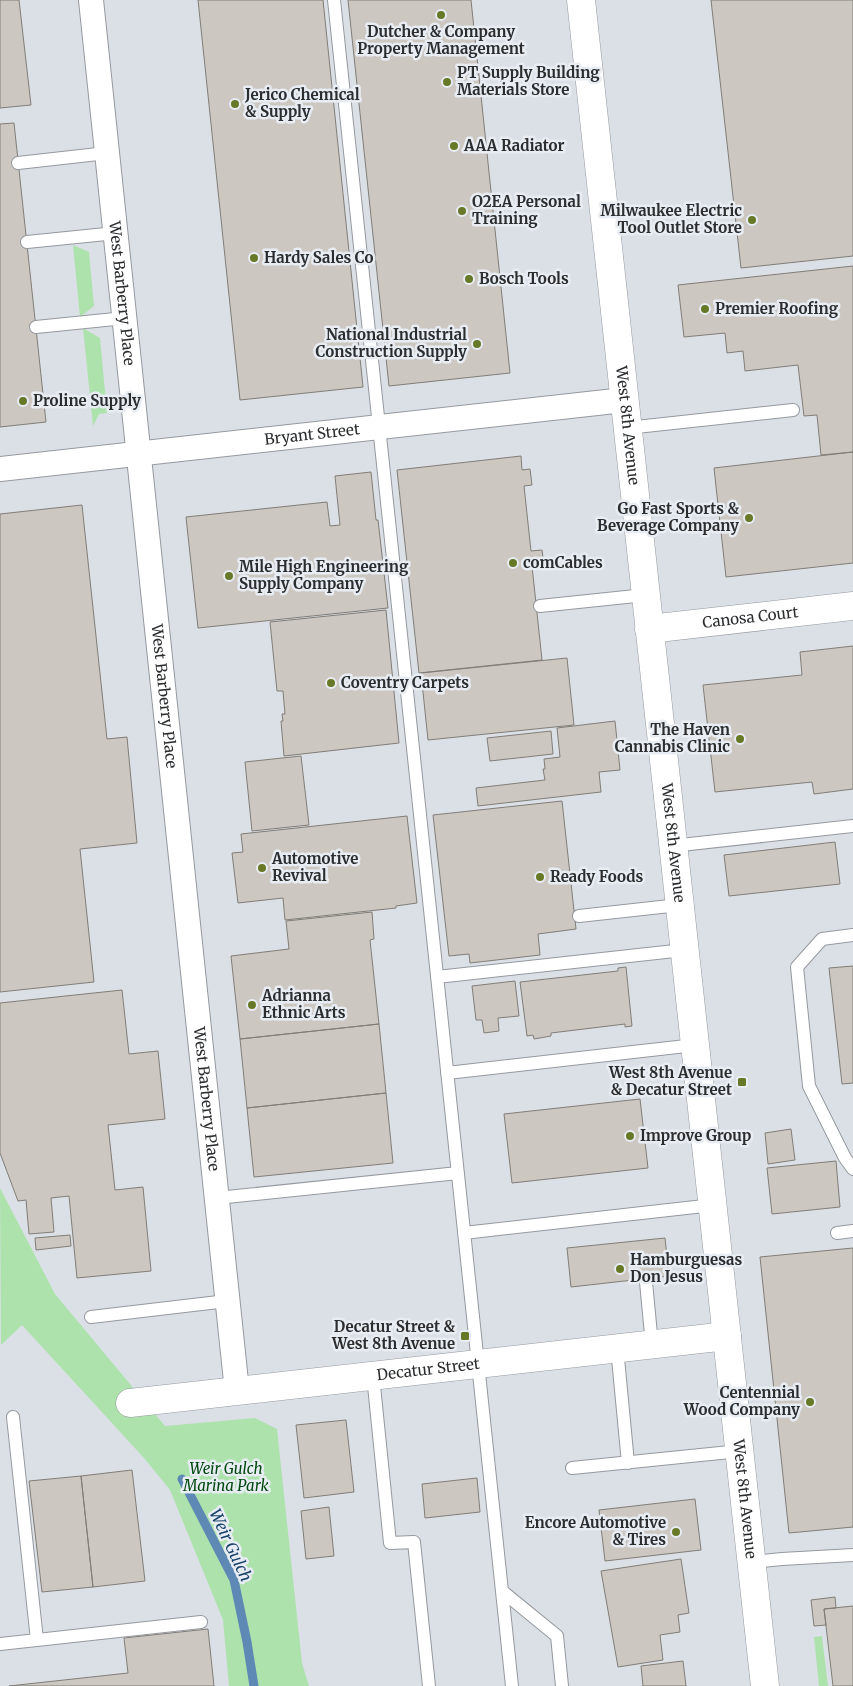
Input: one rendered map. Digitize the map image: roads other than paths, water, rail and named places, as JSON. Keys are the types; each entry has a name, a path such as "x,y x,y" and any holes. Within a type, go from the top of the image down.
{"main road":[{"name":"West 8th Avenue","path":"581,0 626,428 765,1686"},
{"name":"Canosa Court","path":"649,628 853,606"},
{"name":"Decatur Street","path":"130,1404 727,1336"}],"street":[{"name":"West Barberry Place","path":"91,0 237,1392"},
{"name":"Bryant Street","path":"0,469 624,400"}],"lane":[{"path":"334,0 512,1686"},
{"path":"18,163 107,152"},
{"path":"27,242 116,233"},
{"path":"36,327 125,318"},
{"path":"626,428 793,410"},
{"path":"540,606 645,595"},
{"path":"672,846 853,826"},
{"path":"579,916 679,905"},
{"path":"853,935 822,939 797,966 808,1086 845,1158 853,1169"},
{"path":"437,978 684,950"},
{"path":"447,1072 695,1045"},
{"path":"217,1198 458,1173"},
{"path":"464,1233 713,1205"},
{"path":"837,1233 853,1231"},
{"path":"646,1282 652,1345"},
{"path":"91,1316 227,1301"},
{"path":"617,1348 628,1463"},
{"path":"373,1376 390,1543 414,1542 429,1686"},
{"path":"12,1417 37,1640"},
{"path":"572,1468 740,1451"},
{"path":"752,1562 853,1555"},
{"path":"502,1591 557,1636 562,1686"},
{"path":"0,1644 201,1622"}],"waterway":[{"name":"Weir Gulch","path":"182,1479 234,1580 254,1686"}],"place":[{"name":"Dutcher & Company Property Management","path":"441,15"},
{"name":"PT Supply Building Materials Store","path":"447,82"},
{"name":"Jerico Chemical & Supply","path":"235,104"},
{"name":"AAA Radiator","path":"454,146"},
{"name":"O2EA Personal Training","path":"462,211"},
{"name":"Milwaukee Electric Tool Outlet Store","path":"752,220"},
{"name":"Hardy Sales Co","path":"254,258"},
{"name":"Bosch Tools","path":"469,279"},
{"name":"Premier Roofing","path":"705,309"},
{"name":"National Industrial Construction Supply","path":"477,344"},
{"name":"Proline Supply","path":"23,401"},
{"name":"Go Fast Sports & Beverage Company","path":"749,518"},
{"name":"comCables","path":"513,563"},
{"name":"Mile High Engineering Supply Company","path":"229,576"},
{"name":"Coventry Carpets","path":"331,683"},
{"name":"The Haven Cannabis Clinic","path":"740,739"},
{"name":"Automotive Revival","path":"262,868"},
{"name":"Ready Foods","path":"540,877"},
{"name":"Adrianna Ethnic Arts","path":"252,1005"},
{"name":"West 8th Avenue & Decatur Street","path":"742,1082"},
{"name":"Improve Group","path":"630,1136"},
{"name":"Hamburguesas Don Jesus","path":"620,1269"},
{"name":"Decatur Street & West 8th Avenue","path":"465,1336"},
{"name":"Centennial Wood Company","path":"810,1402"},
{"name":"Encore Automotive & Tires","path":"676,1532"}],"park label":[{"name":"Weir Gulch Marina Park","path":"226,1478"}]}
